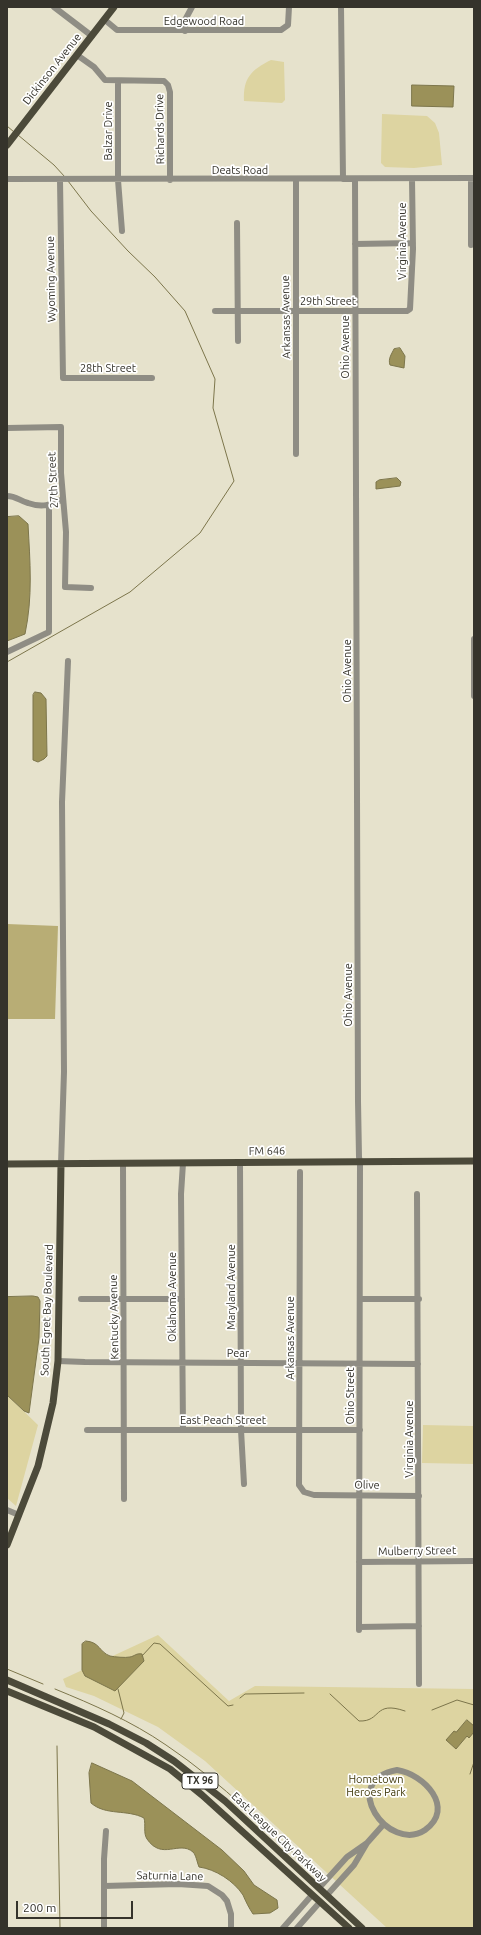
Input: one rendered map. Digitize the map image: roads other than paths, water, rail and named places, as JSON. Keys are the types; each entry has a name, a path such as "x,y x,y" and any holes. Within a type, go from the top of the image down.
{"main road":[{"name":"Dickinson Avenue","path":"7,145 92,36 106,21 114,7"},
{"name":"FM 646","path":"7,1164 474,1162"},
{"name":"South Egret Bay Boulevard","path":"7,1545 36,1472 53,1403 58,1361 61,1164"},
{"name":"East League City Parkway","path":"7,1680 109,1724 159,1751 212,1790 362,1928"},
{"name":"East League City Parkway","path":"7,1691 94,1727 170,1769 208,1800 349,1928"},
{"path":"312,1895 319,1888"},
{"path":"320,1902 327,1895"}],"street":[{"path":"54,7 92,36"},
{"path":"185,31 185,20 192,7"},
{"name":"Edgewood Road","path":"106,21 117,30 281,30 286,28 289,7"},
{"path":"341,7 343,179 355,179"},
{"name":"Richards Drive","path":"77,55 94,67 105,80 164,81 168,85 170,92 171,129 170,180"},
{"name":"Balzar Drive","path":"118,81 118,180"},
{"path":"471,245 472,178"},
{"name":"Deats Road","path":"7,179 170,180 472,178"},
{"name":"Arkansas Avenue","path":"296,179 296,454"},
{"name":"Ohio Avenue","path":"355,179 358,1157 360,1162"},
{"name":"Virginia Avenue","path":"411,303 413,243 412,179"},
{"name":"Wyoming Avenue","path":"60,180 63,378"},
{"path":"118,180 122,232"},
{"path":"237,223 238,341"},
{"path":"355,244 413,243"},
{"name":"29th Street","path":"215,311 407,311 410,309 411,303"},
{"name":"28th Street","path":"63,378 152,378"},
{"name":"27th Street","path":"7,428 61,428 63,499 66,532 65,587 91,588"},
{"path":"7,496 14,496 28,503 49,506 63,499"},
{"path":"7,652 49,632 49,506"},
{"path":"473,639 474,696"},
{"path":"61,1164 64,1072 62,802 68,661"},
{"name":"Maryland Avenue","path":"240,1162 241,1430 244,1484"},
{"name":"Ohio Street","path":"360,1162 359,1628 419,1626"},
{"name":"Oklahoma Avenue","path":"183,1163 181,1194 183,1430"},
{"name":"Kentucky Avenue","path":"123,1164 125,1430 124,1499"},
{"name":"Arkansas Avenue","path":"300,1172 300,1485 304,1492 314,1495"},
{"name":"Virginia Avenue","path":"418,1194 419,1684"},
{"path":"81,1299 182,1299"},
{"path":"360,1299 419,1299"},
{"name":"Pear","path":"58,1361 418,1364"},
{"name":"East Peach Street","path":"87,1430 360,1430"},
{"name":"Olive","path":"314,1495 419,1496"},
{"path":"7,1510 19,1516"},
{"name":"Mulberry Street","path":"359,1562 474,1561"},
{"path":"397,1770 410,1773 422,1780 434,1795 437,1808 434,1819 429,1826 421,1832 408,1834 395,1831 383,1825 374,1812 370,1802 370,1791 374,1780 385,1773 397,1770"},
{"path":"327,1895 358,1859 367,1843 383,1825"},
{"path":"104,1928 106,1831"},
{"path":"319,1888 351,1853 367,1843"},
{"path":"338,1867 346,1873"},
{"name":"Saturnia Lane","path":"104,1886 178,1884 208,1886 227,1901 231,1914 231,1928"},
{"path":"283,1928 312,1895"},
{"path":"297,1928 320,1902"},
{"path":"279,1928 291,1919"}],"waterway":[{"path":"7,126 14,132"},
{"path":"18,135 54,165 65,177"},
{"path":"7,662 130,592 200,533 234,481 213,408 215,379 185,311 155,277 128,251 91,211 68,181"},
{"path":"142,1656 154,1643 160,1644 228,1706 233,1705"},
{"path":"7,1669 43,1684"},
{"path":"55,1689 98,1707 126,1721 166,1745 207,1775 246,1808 320,1878"},
{"path":"118,1689 124,1713 121,1719"},
{"path":"240,1698 245,1694 304,1693"},
{"path":"330,1694 359,1721 371,1718 382,1710 388,1708 395,1708 405,1711"},
{"path":"432,1710 457,1700 474,1705"},
{"path":"57,1746 60,1928"},
{"path":"470,1774 474,1762"}],"park label":[{"name":"Hometown Heroes Park","path":"376,1785"}]}
